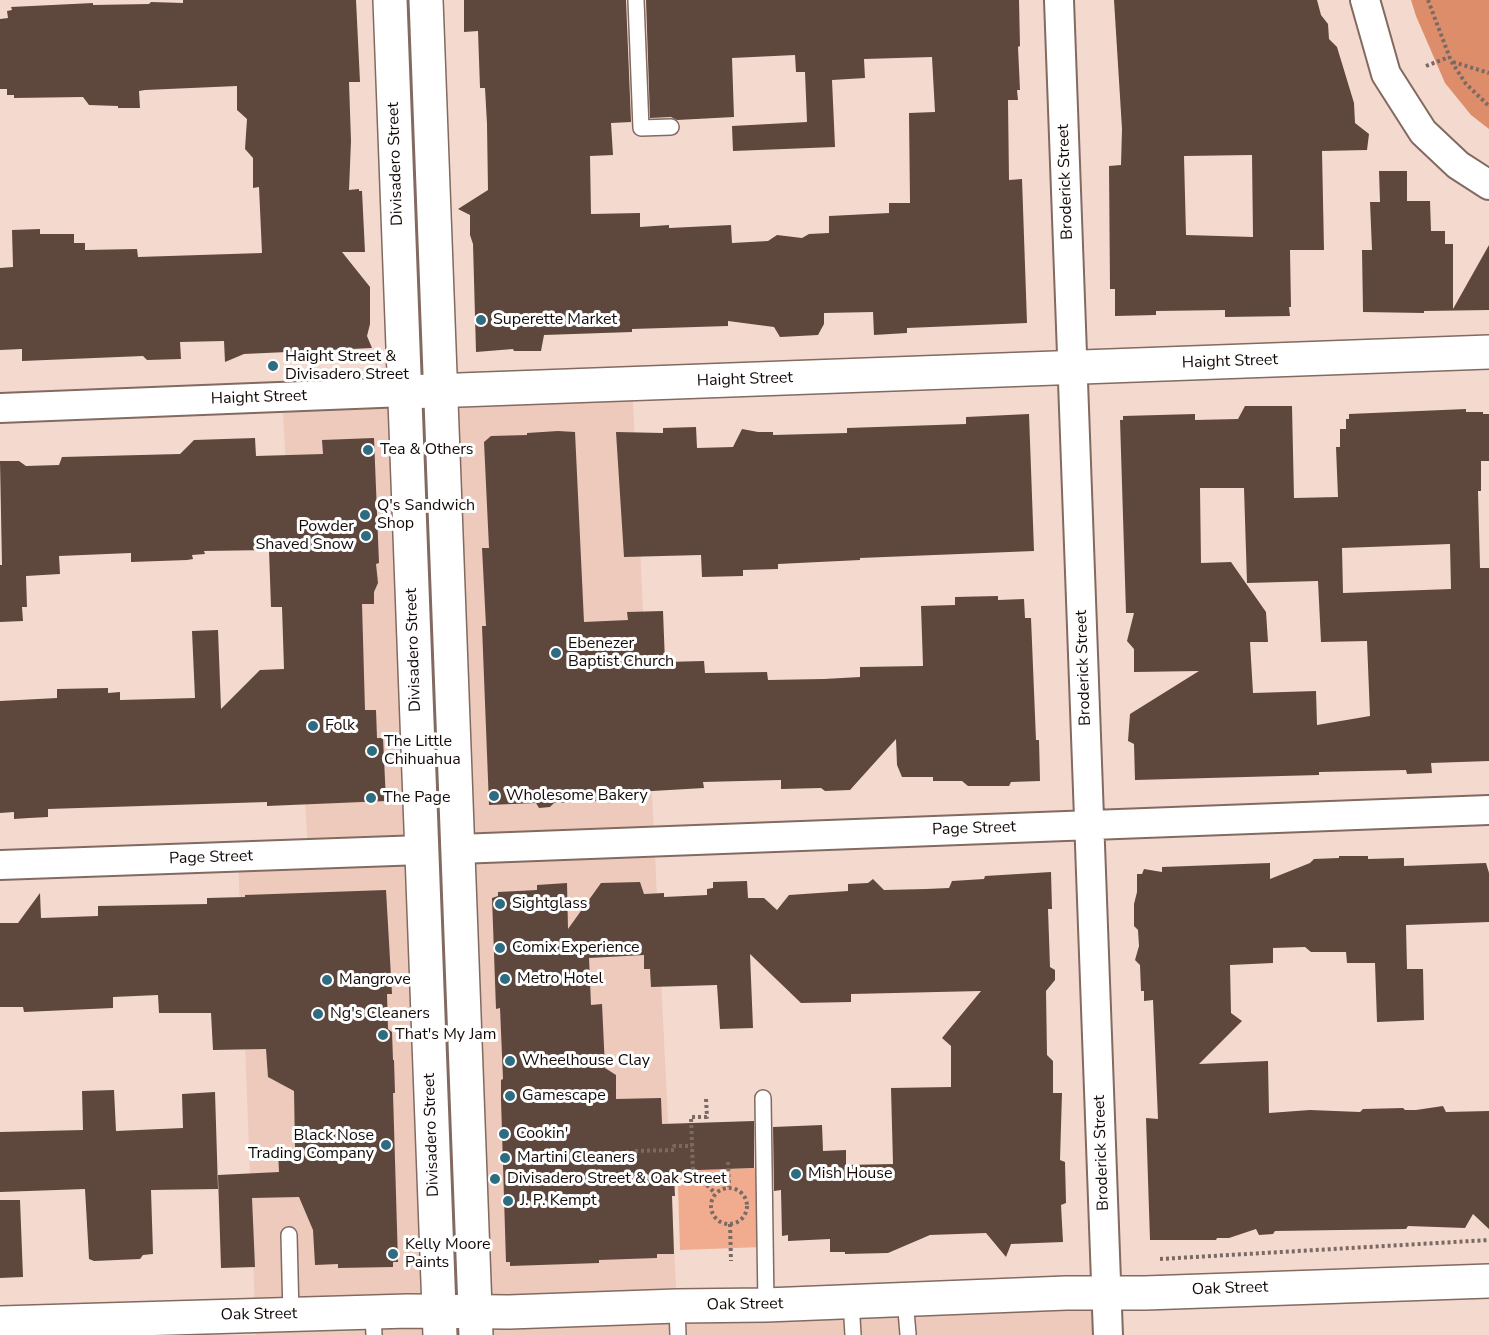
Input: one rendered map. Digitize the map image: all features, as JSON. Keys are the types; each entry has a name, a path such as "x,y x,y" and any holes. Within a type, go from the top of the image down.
{"main road":[{"name":"Divisadero Street","path":"390,0 439,1323"},
{"path":"426,0 475,1323"},
{"name":"Haight Street","path":"405,392 1489,352"},
{"name":"Oak Street","path":"0,1323 227,1326 291,1315 374,1324 677,1320 766,1305 1489,1281"}],"street":[{"name":"Broderick Street","path":"1059,0 1108,1335"},
{"path":"1365,0 1386,74 1423,132 1458,165 1489,185"},
{"name":"Haight Street","path":"0,408 405,392"},
{"name":"Page Street","path":"458,849 1489,810"},
{"name":"Page Street","path":"0,865 422,850"}],"lane":[{"path":"636,0 641,128 672,127"},
{"path":"763,1098 766,1305"},
{"path":"289,1235 291,1315"},
{"path":"905,1299 908,1334"},
{"path":"851,1301 853,1335"}],"path":[{"path":"1428,0 1450,59 1466,84 1489,106"},
{"path":"1426,66 1450,59 1489,73"},
{"path":"706,1099 707,1117 691,1117 693,1172 715,1193"},
{"path":"635,1151 674,1150 674,1144 692,1146"},
{"path":"728,1162 729,1187"},
{"path":"729,1187 744,1194 747,1210 741,1220 730,1224 719,1221 711,1211 711,1199 715,1193 729,1187"},
{"path":"730,1224 731,1261"}],"shaded area":[{"path":"1411,0 1489,0 1489,129 1471,115 1445,83"},
{"path":"632,384 677,1306 1105,1293 1108,1335 256,1335 238,857 308,853 282,397"},
{"path":"694,1123 732,1169 760,1168 762,1247 680,1250 677,1154 684,1124"}],"building":[{"path":"183,0 356,0 360,82 349,82 351,141 349,190 362,191 365,252 342,252 370,287 370,324 367,336 372,348 244,354 225,362 224,341 180,342 181,359 147,360 143,356 22,361 22,349 0,350 0,268 13,267 12,230 40,229 40,234 74,234 74,243 85,243 85,250 137,249 138,257 262,253 259,187 253,188 253,158 245,149 247,119 237,110 237,86 139,91 140,108 89,105 83,97 14,98 14,95 7,95 7,89 0,89 0,19 8,18 7,11 12,10 11,7 93,3 93,5 183,3"},
{"path":"464,0 626,0 631,122 611,123 613,155 590,156 591,214 640,213 640,227 731,225 732,243 768,241 777,235 802,238 809,234 829,233 829,216 889,213 889,203 910,203 909,113 935,112 932,57 864,59 865,78 832,80 835,147 733,151 732,126 807,122 805,72 796,72 795,55 732,58 734,117 677,120 671,117 650,118 646,0 1019,0 1020,90 1017,90 1018,100 1008,100 1009,180 1022,179 1027,323 907,328 907,333 874,335 873,312 824,313 824,324 818,335 780,337 774,327 728,321 728,326 544,335 541,351 514,351 513,349 476,352 470,215 458,209 488,190 487,124 485,88 480,88 478,31 464,32"},
{"path":"1114,0 1317,0 1321,15 1328,24 1329,39 1337,47 1354,103 1355,123 1369,134 1367,150 1322,151 1324,250 1290,250 1290,316 1225,317 1225,310 1156,311 1156,315 1115,316 1115,289 1110,289 1109,166 1121,165 1122,129","holes":["1252,155 1253,237 1186,235 1184,156"]},
{"path":"1379,171 1407,171 1407,201 1430,201 1431,231 1445,231 1445,244 1453,244 1453,309 1489,245 1489,310 1424,311 1424,313 1363,312 1362,250 1372,250 1370,202 1380,202"},
{"path":"1245,406 1292,406 1294,498 1338,497 1336,447 1340,447 1340,429 1346,429 1346,419 1349,419 1349,414 1466,409 1466,412 1489,414 1489,461 1481,461 1481,491 1478,491 1480,568 1489,568 1489,761 1431,763 1432,773 1407,774 1406,770 1319,772 1319,775 1135,780 1134,744 1128,741 1130,714 1199,671 1134,672 1134,649 1127,641 1134,613 1126,613 1120,420 1123,420 1123,416 1195,414 1195,420 1238,419","holes":["1200,488 1244,488 1247,583 1318,581 1321,642 1367,641 1370,716 1317,725 1316,691 1253,693 1250,642 1268,642 1266,612 1231,562 1201,563","1450,544 1451,589 1343,593 1342,548"]},
{"path":"1029,414 1034,551 860,558 860,560 778,564 778,569 743,570 743,576 702,577 701,555 624,557 616,432 663,433 663,428 696,427 697,448 733,447 742,429 773,432 773,435 847,433 847,428 966,424 966,417"},
{"path":"558,431 575,432 584,622 628,620 627,612 663,611 665,662 704,661 705,673 767,672 768,680 824,679 860,677 860,667 923,666 921,606 955,605 955,597 998,596 998,600 1024,599 1025,618 1031,618 1040,781 1011,782 1009,786 968,786 962,781 933,781 933,777 902,777 897,765 896,739 850,790 781,789 781,780 703,782 704,788 618,793 618,800 554,803 550,807 539,808 536,803 489,805 482,626 486,626 482,548 489,548 484,442 491,436"},
{"path":"255,438 256,456 323,454 322,440 374,438 379,563 376,564 378,583 374,592 374,604 362,604 365,710 376,710 377,738 383,738 386,801 267,806 267,802 48,809 48,817 14,819 14,812 0,813 0,701 57,698 57,689 108,688 108,693 120,692 120,700 195,698 192,631 218,630 221,709 260,670 284,669 282,607 271,607 269,550 204,551 205,554 192,555 193,559 187,560 131,562 131,553 59,556 60,574 26,576 27,607 22,607 23,621 0,622 0,565 2,565 0,461 19,461 26,466 59,465 62,457 180,454 194,440"},
{"path":"1339,856 1368,856 1368,859 1404,858 1404,866 1486,863 1489,873 1489,922 1406,925 1407,969 1423,969 1424,1020 1377,1022 1375,963 1347,963 1346,952 1311,952 1305,947 1273,948 1273,963 1230,965 1231,1013 1242,1021 1199,1064 1268,1061 1269,1113 1310,1110 1360,1112 1363,1109 1403,1108 1416,1110 1443,1106 1446,1112 1489,1111 1489,1229 1473,1214 1465,1228 1408,1226 1406,1229 1275,1231 1273,1234 1259,1235 1256,1229 1216,1240 1150,1240 1146,1118 1158,1119 1153,1000 1144,1001 1144,991 1141,991 1140,965 1135,960 1139,946 1138,930 1134,926 1137,874 1142,874 1144,869 1162,872 1162,867 1270,863 1270,879 1310,863 1314,859 1339,858"},
{"path":"1051,872 1052,909 1048,909 1050,967 1055,970 1055,980 1046,991 1047,1055 1053,1061 1053,1093 1062,1093 1060,1160 1065,1162 1066,1203 1061,1205 1063,1242 1011,1244 1006,1257 986,1233 930,1235 888,1253 845,1254 845,1252 830,1252 830,1239 788,1241 788,1235 782,1236 781,1190 774,1191 773,1127 822,1125 823,1151 846,1150 846,1165 893,1164 891,1088 951,1087 951,1046 942,1038 981,991 851,994 851,1002 801,1003 750,954 753,1028 720,1029 717,985 651,987 650,969 644,969 644,955 589,958 591,1005 602,1004 605,1068 616,1075 616,1099 661,1098 662,1124 754,1121 754,1168 698,1170 674,1176 675,1196 672,1196 674,1254 657,1254 657,1258 599,1260 599,1263 510,1266 510,1262 506,1262 501,1100 501,1080 503,1079 500,1008 496,1009 492,898 498,896 498,892 537,890 537,885 567,883 568,929 601,883 640,882 644,894 664,893 664,897 707,895 707,889 713,888 713,882 747,881 748,898 764,898 777,910 789,895 848,891 848,884 868,883 873,879 884,890 926,889 949,888 952,881 984,879 985,876"},
{"path":"386,890 392,994 387,994 388,1029 392,1032 394,1060 398,1262 393,1262 393,1267 338,1268 338,1264 315,1265 313,1230 299,1197 252,1198 255,1267 221,1268 218,1175 279,1172 278,1149 295,1148 294,1091 268,1077 266,1049 213,1050 211,1013 159,1013 158,995 113,997 113,1008 24,1012 23,1007 0,1007 0,923 18,923 40,893 41,918 98,916 98,906 207,904 207,898 245,897 245,895"},
{"path":"114,1090 116,1131 183,1128 182,1094 215,1092 218,1189 151,1190 153,1254 143,1255 140,1259 94,1261 89,1259 85,1189 0,1192 0,1132 83,1130 82,1091"},
{"path":"0,1200 20,1200 23,1277 0,1278"}],"place":[{"name":"Superette Market","path":"481,320"},
{"name":"Haight Street & Divisadero Street","path":"273,366"},
{"name":"Tea & Others","path":"368,450"},
{"name":"Q's Sandwich Shop","path":"365,515"},
{"name":"Powder Shaved Snow","path":"366,536"},
{"name":"Ebenezer Baptist Church","path":"556,653"},
{"name":"Folk","path":"313,726"},
{"name":"The Little Chihuahua","path":"372,751"},
{"name":"Wholesome Bakery","path":"494,796"},
{"name":"The Page","path":"371,798"},
{"name":"Sightglass","path":"500,904"},
{"name":"Comix Experience","path":"500,948"},
{"name":"Metro Hotel","path":"505,979"},
{"name":"Mangrove","path":"327,980"},
{"name":"Ng's Cleaners","path":"318,1014"},
{"name":"That's My Jam","path":"383,1035"},
{"name":"Wheelhouse Clay","path":"510,1061"},
{"name":"Gamescape","path":"510,1096"},
{"name":"Cookin'","path":"504,1134"},
{"name":"Black Nose Trading Company","path":"386,1145"},
{"name":"Martini Cleaners","path":"505,1158"},
{"name":"Mish House","path":"796,1174"},
{"name":"Divisadero Street & Oak Street","path":"495,1179"},
{"name":"J. P. Kempt","path":"508,1201"},
{"name":"Kelly Moore Paints","path":"393,1254"}]}
